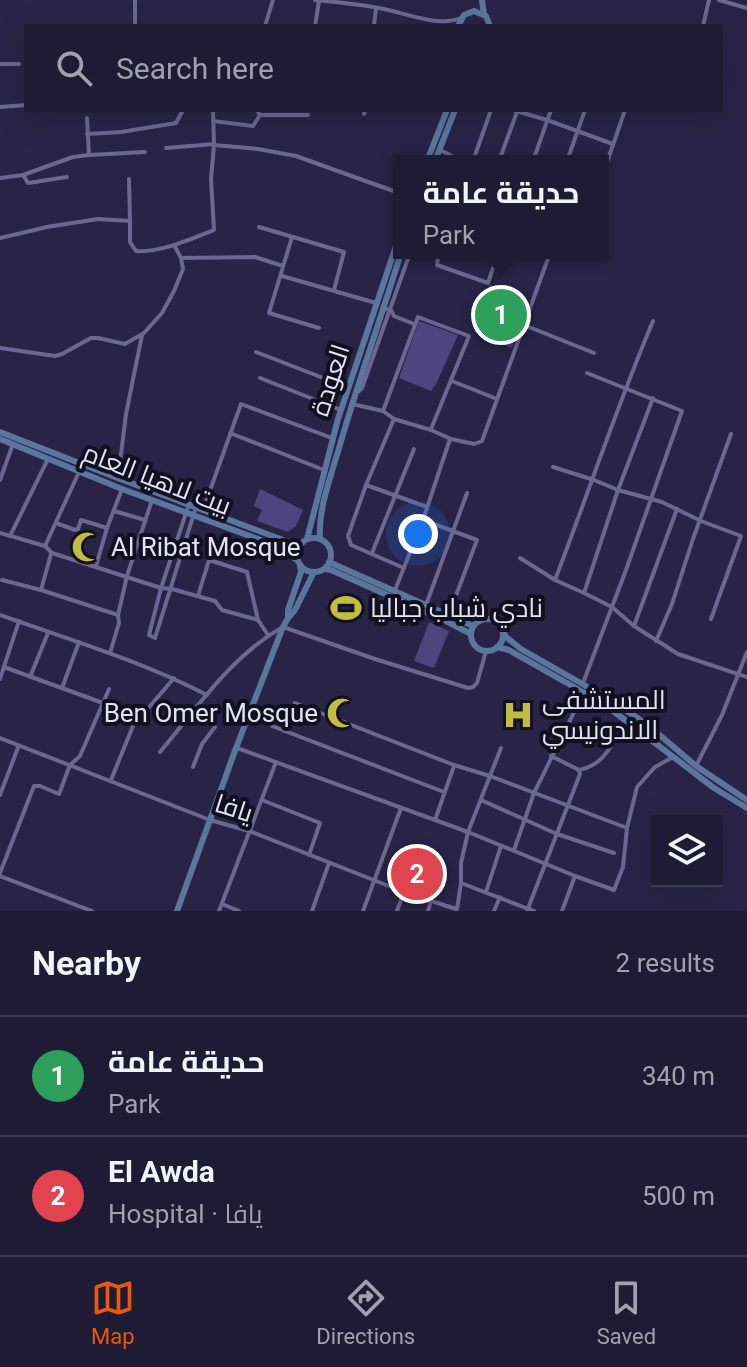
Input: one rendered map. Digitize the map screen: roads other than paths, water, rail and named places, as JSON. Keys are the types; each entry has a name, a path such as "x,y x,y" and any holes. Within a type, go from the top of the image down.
{"main road":[{"path":"459,22 471,12 475,0"},
{"path":"482,0 484,15 490,24"},
{"path":"471,12 484,15"},
{"path":"429,155 446,112"},
{"path":"438,155 454,112"},
{"name":"العودة","path":"320,539 319,527 326,494 393,257"},
{"name":"العودة","path":"307,539 341,410 398,259"},
{"name":"بيت لاهيا العام","path":"0,432 48,459 122,489 299,546"},
{"name":"بيت لاهيا العام","path":"0,439 14,441 115,477 280,548 298,563"},
{"path":"288,618 301,572 296,554 307,539 320,539 330,548 329,562 324,569"},
{"path":"329,562 449,614 472,630 475,645 486,651 497,647 503,631"},
{"path":"298,563 307,571 324,569 345,576 472,630"},
{"path":"177,911 283,627 314,572"},
{"path":"472,630 481,620 491,619 499,623 506,637 521,649 583,688 714,788 747,808"},
{"path":"497,647 614,702 649,726 696,766 747,800"}],"street":[{"path":"135,0 135,24"},
{"path":"266,24 273,0"},
{"path":"315,24 320,0 437,21 459,22"},
{"path":"703,24 709,0"},
{"path":"719,0 747,8"},
{"path":"374,24 376,8"},
{"path":"437,21 444,24"},
{"path":"0,64 19,64"},
{"path":"0,107 24,105"},
{"path":"87,134 176,123 182,112"},
{"path":"129,179 130,242 136,251 174,245 214,230 211,179 213,112"},
{"path":"475,155 490,112"},
{"path":"501,155 515,112"},
{"path":"522,112 613,144"},
{"path":"535,155 550,112"},
{"path":"569,155 584,112"},
{"path":"609,156 624,112"},
{"path":"213,121 253,126 258,113 308,115"},
{"path":"87,118 89,155"},
{"path":"166,148 214,144 296,156 393,191"},
{"path":"440,150 450,155"},
{"path":"0,178 23,175 73,157 145,152"},
{"path":"23,175 28,183 67,177"},
{"path":"0,238 98,219 130,221"},
{"path":"259,227 344,252 334,290"},
{"path":"292,237 269,313 319,328"},
{"path":"0,348 55,356 91,338 130,343 162,313 174,291 183,269 174,245"},
{"path":"181,258 255,257 284,266"},
{"path":"354,396 362,388 408,259"},
{"path":"438,259 437,265 488,283 496,259"},
{"path":"352,404 383,411 394,419 451,439 474,444 482,441 546,259"},
{"path":"282,276 379,305 415,325"},
{"path":"383,411 418,317 469,336 431,430"},
{"path":"555,580 594,480 625,387 653,321"},
{"path":"524,325 594,353"},
{"path":"115,477 142,335"},
{"path":"256,352 349,388"},
{"path":"514,850 534,793 583,688 682,411 587,373"},
{"path":"260,378 341,410"},
{"path":"452,381 497,399"},
{"path":"584,593 653,398"},
{"path":"194,510 155,638 149,635 161,588 194,510 215,480 241,404 333,438"},
{"path":"394,419 348,536 351,545 404,568"},
{"path":"230,433 324,470"},
{"path":"656,641 672,604 731,434"},
{"path":"395,590 451,439"},
{"path":"0,480 14,441"},
{"path":"372,553 414,449"},
{"path":"10,536 48,459"},
{"path":"553,467 662,502 741,536 711,619"},
{"path":"45,546 79,472"},
{"path":"366,485 427,507"},
{"path":"96,566 122,489"},
{"path":"426,605 467,493"},
{"path":"110,653 127,576 152,500"},
{"path":"634,626 677,509"},
{"path":"114,511 145,520"},
{"path":"56,523 75,530 81,520 107,528"},
{"path":"423,520 477,540 449,614"},
{"path":"0,533 161,588 215,601 222,610 258,620"},
{"path":"41,590 52,553"},
{"path":"520,558 555,580 612,607 634,626 678,654 747,677"},
{"path":"198,596 209,560 247,572 258,620 268,635"},
{"path":"2,580 118,615"},
{"path":"0,615 110,653 174,678 207,695"},
{"path":"0,679 19,621"},
{"path":"160,752 239,659 283,627 468,688 477,683 486,651"},
{"path":"30,677 48,633"},
{"path":"62,688 79,642"},
{"path":"696,766 722,715 747,652"},
{"path":"4,667 103,703"},
{"path":"111,781 133,726 174,678"},
{"path":"92,911 0,874 34,786 59,795 70,765 80,756 109,689"},
{"path":"284,731 295,703 627,828"},
{"path":"272,726 444,792"},
{"path":"193,767 202,744 215,727"},
{"name":"يافا","path":"0,738 210,820 249,831 456,910"},
{"path":"0,795 19,745"},
{"path":"551,756 579,770 603,759 611,746"},
{"path":"236,748 468,832 614,890 623,867 627,828 637,787 655,767 673,757"},
{"path":"456,910 468,832 501,748"},
{"path":"219,911 276,762"},
{"path":"435,820 454,765"},
{"path":"461,883 530,910 579,770"},
{"path":"262,800 320,823 309,855"},
{"path":"481,800 557,834 614,853"},
{"path":"363,911 401,808"},
{"path":"486,892 501,846"},
{"path":"312,911 329,863"},
{"path":"562,911 575,876"},
{"path":"397,911 404,892"},
{"path":"494,911 500,897"},
{"path":"428,911 431,901"},
{"path":"222,904 239,911"}],"place":[{"name":"حديقة عامة","path":"501,315"},
{"name":"Al Ribat Mosque","path":"87,547"},
{"name":"نادي شباب جباليا","path":"346,608"},
{"name":"Ben Omer Mosque","path":"342,713"},
{"name":"المستشفى الاندونيسي","path":"518,715"},
{"name":"El Awda","path":"417,874"}]}
